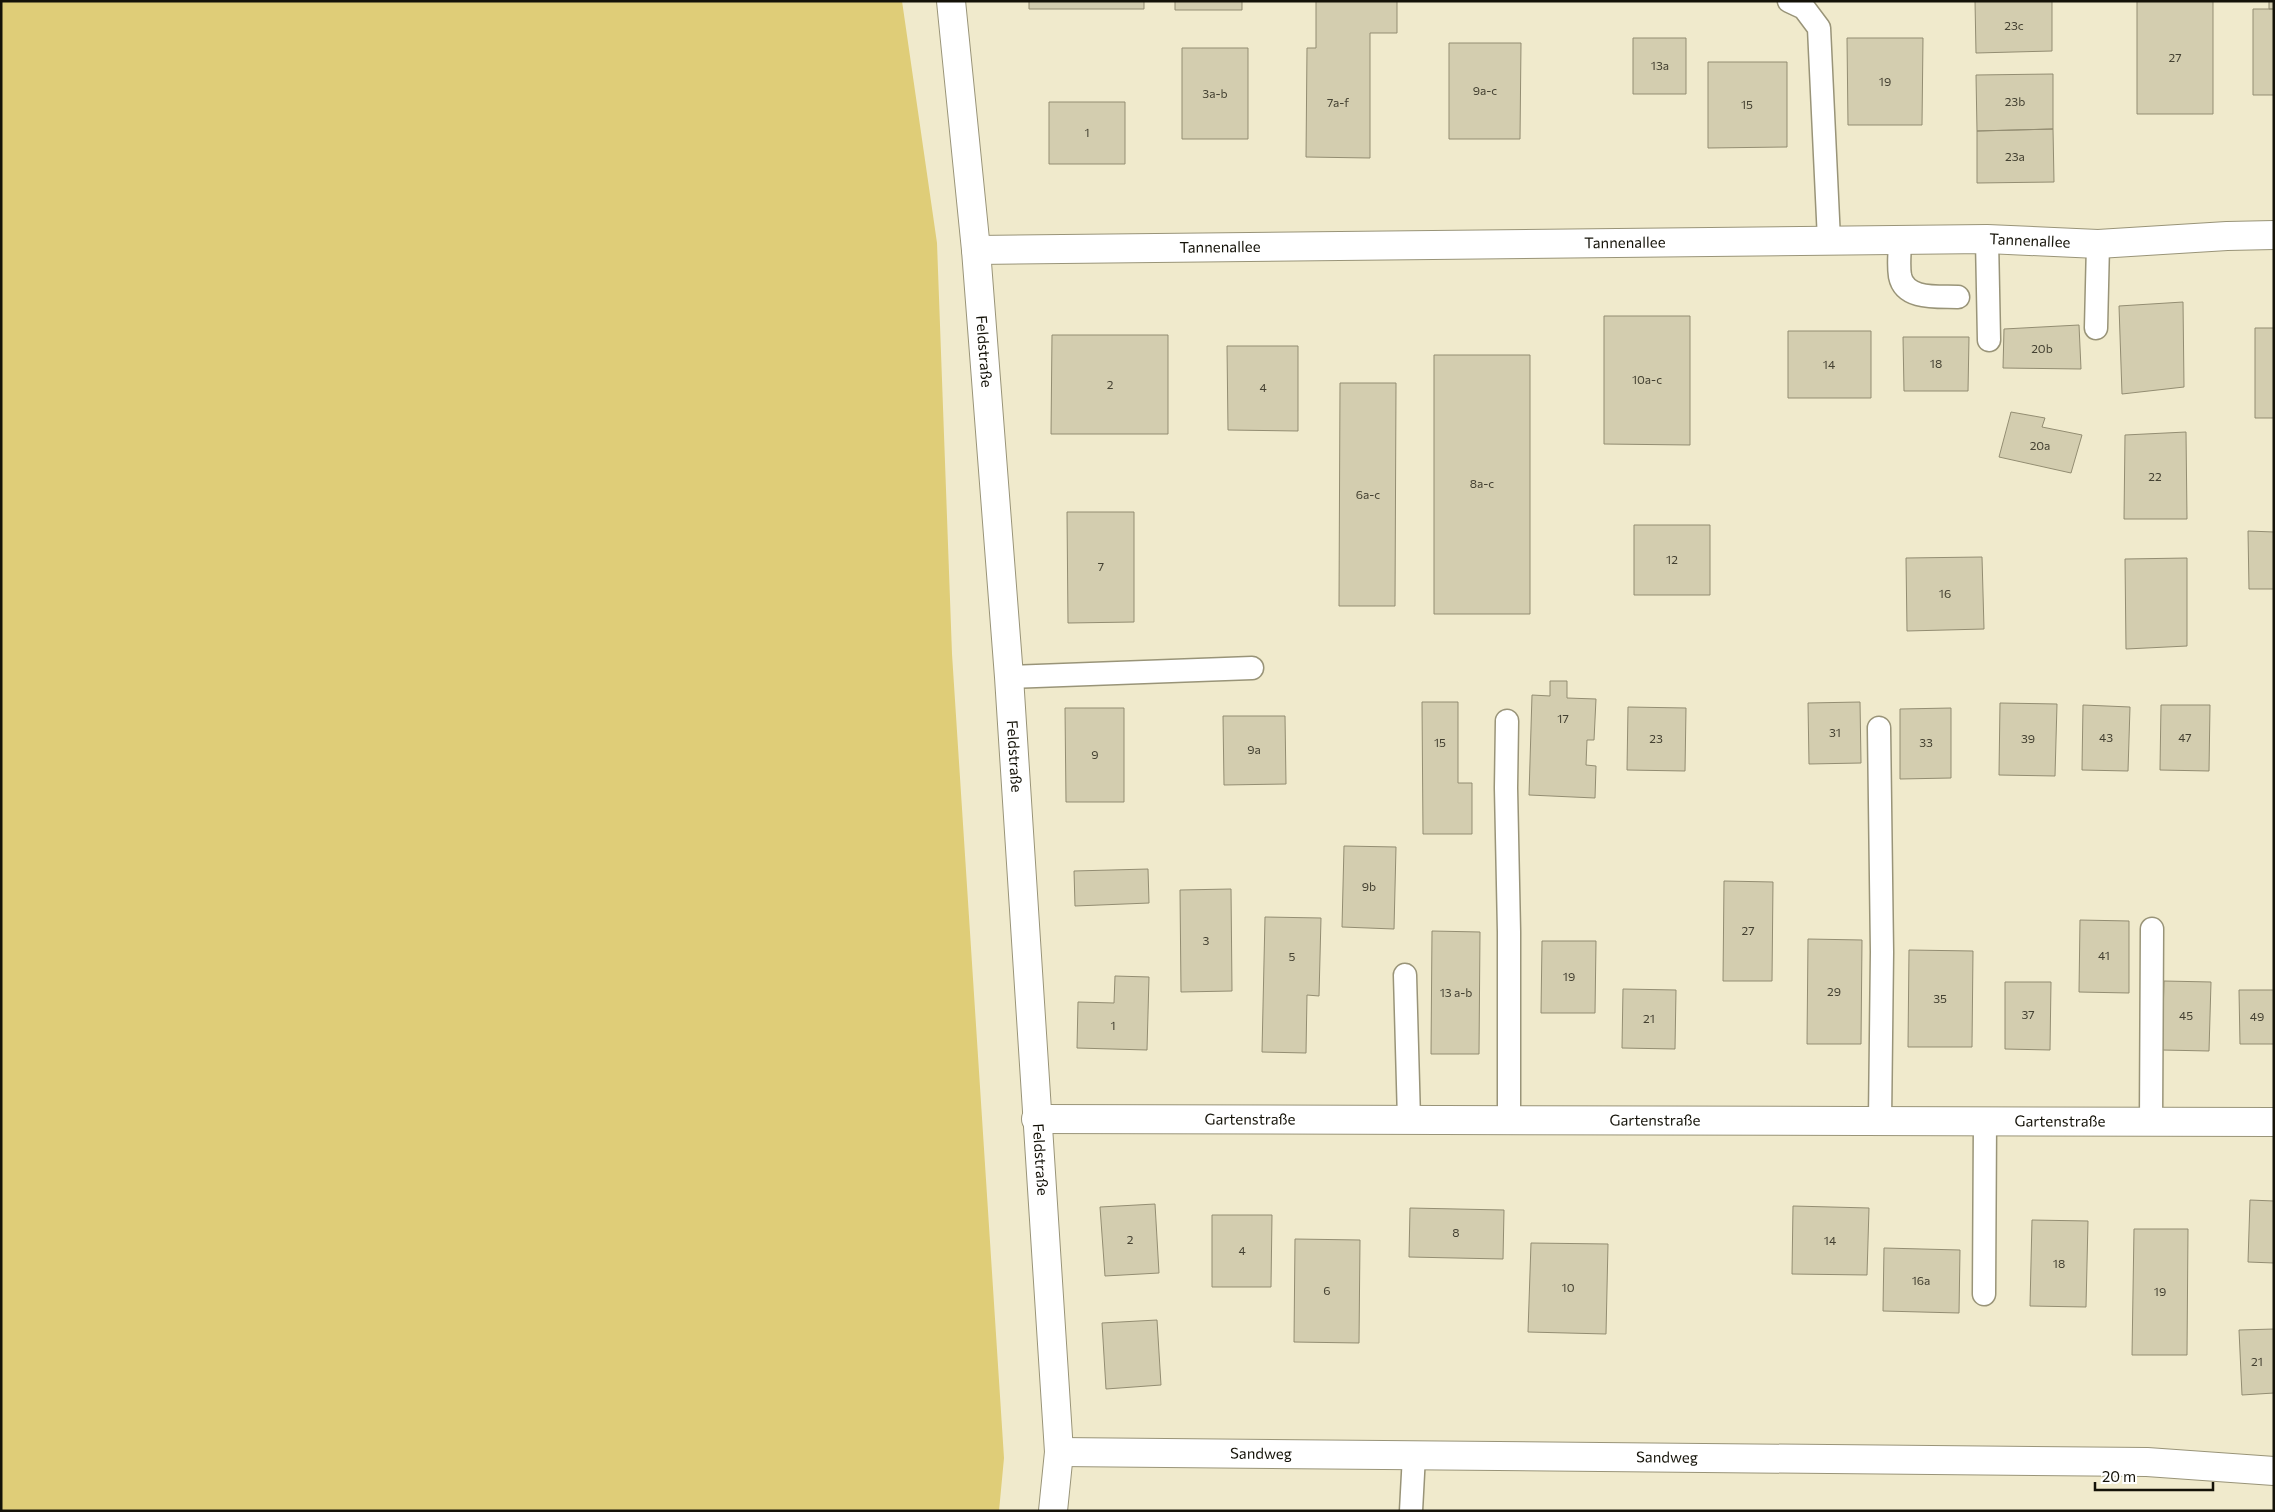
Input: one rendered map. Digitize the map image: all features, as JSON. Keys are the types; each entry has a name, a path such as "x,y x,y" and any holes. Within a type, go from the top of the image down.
{"street":[{"name":"Feldstraße","path":"951,1 976,250 1009,677 1036,1119 1059,1452 1052,1511"},
{"name":"Tannenallee","path":"976,250 1987,239 2098,244 2274,235"},
{"name":"Gartenstraße","path":"1036,1119 2274,1122"},
{"name":"Sandweg","path":"1059,1452 2147,1462 2274,1471"}],"lane":[{"path":"1789,1 1804,8 1819,28 1829,240"},
{"path":"1987,239 1989,340"},
{"path":"1900,240 1900,277 1906,288 1918,295 1958,297"},
{"path":"2096,328 2098,244"},
{"path":"1009,677 1252,668"},
{"path":"1507,721 1509,1120"},
{"path":"1879,728 1882,952 1880,1121"},
{"path":"2152,929 2152,1122"},
{"path":"1405,976 1409,1120"},
{"path":"1984,1294 1985,1121"},
{"path":"1411,1511 1414,1455"}],"shaded area":[{"path":"1,1 902,1 937,243 952,654 1004,1458 999,1511 1,1511"}],"building":[{"path":"1029,1 1144,1 1144,9 1029,9"},
{"path":"1175,1 1242,1 1242,10 1175,10"},
{"path":"1316,1 1397,1 1397,33 1370,33 1370,158 1306,157 1307,48 1316,48"},
{"path":"1975,1 2052,1 2052,51 1976,53"},
{"path":"2137,1 2213,1 2213,114 2137,114"},
{"path":"2269,1 2274,1 2274,9 2269,9"},
{"path":"2253,9 2274,9 2274,95 2253,95"},
{"path":"1633,38 1686,38 1686,94 1633,94"},
{"path":"1847,38 1923,38 1922,125 1848,125"},
{"path":"1449,43 1521,43 1520,139 1449,139"},
{"path":"1182,48 1248,48 1248,139 1182,139"},
{"path":"1708,62 1787,62 1787,147 1708,148"},
{"path":"2053,74 2053,129 1977,131 1976,75"},
{"path":"1049,102 1125,102 1125,164 1049,164"},
{"path":"2053,129 2054,182 1977,183 1977,131"},
{"path":"2183,302 2184,387 2122,394 2119,306"},
{"path":"1604,316 1690,316 1690,445 1604,444"},
{"path":"2079,325 2081,369 2003,368 2004,329"},
{"path":"2255,328 2274,328 2274,418 2255,418"},
{"path":"1788,331 1871,331 1871,398 1788,398"},
{"path":"1052,335 1168,335 1168,434 1051,434"},
{"path":"1903,337 1969,337 1968,391 1904,391"},
{"path":"1227,346 1298,346 1298,431 1228,430"},
{"path":"1434,355 1530,355 1530,614 1434,614"},
{"path":"1340,383 1396,383 1395,606 1339,606"},
{"path":"2011,412 2045,418 2042,427 2082,435 2071,473 1999,457"},
{"path":"2186,432 2187,519 2124,519 2125,435"},
{"path":"1067,512 1134,512 1134,622 1068,623"},
{"path":"1634,525 1710,525 1710,595 1634,595"},
{"path":"2248,531 2274,532 2274,589 2249,589"},
{"path":"1982,557 1984,629 1907,631 1906,558"},
{"path":"2187,558 2187,646 2126,649 2125,559"},
{"path":"1550,681 1567,681 1567,698 1596,699 1594,740 1587,740 1586,765 1596,766 1595,798 1529,795 1532,695 1550,696"},
{"path":"1422,702 1458,702 1458,783 1472,783 1472,834 1423,834"},
{"path":"1860,702 1861,763 1809,764 1808,703"},
{"path":"2000,703 2057,704 2055,776 1999,775"},
{"path":"2083,705 2130,707 2128,771 2082,770"},
{"path":"2161,705 2210,705 2209,771 2160,770"},
{"path":"1628,707 1686,708 1685,771 1627,770"},
{"path":"1065,708 1124,708 1124,802 1066,802"},
{"path":"1951,708 1951,778 1900,779 1900,709"},
{"path":"1223,716 1285,716 1286,784 1224,785"},
{"path":"1344,846 1396,847 1394,929 1342,927"},
{"path":"1148,869 1149,903 1075,906 1074,871"},
{"path":"1724,881 1773,882 1772,981 1723,981"},
{"path":"1231,889 1232,991 1181,992 1180,890"},
{"path":"1265,917 1321,918 1319,996 1307,995 1306,1053 1262,1052"},
{"path":"2080,920 2129,921 2129,993 2079,992"},
{"path":"1432,931 1480,932 1479,1054 1431,1054"},
{"path":"1808,939 1862,940 1861,1044 1807,1044"},
{"path":"1542,941 1596,941 1595,1013 1541,1013"},
{"path":"1909,950 1973,951 1972,1047 1908,1047"},
{"path":"1115,976 1149,977 1147,1050 1077,1048 1078,1002 1114,1003"},
{"path":"2164,981 2211,982 2209,1051 2162,1050"},
{"path":"2005,982 2051,982 2050,1050 2005,1049"},
{"path":"1623,989 1676,990 1675,1049 1622,1048"},
{"path":"2239,990 2274,990 2274,1044 2240,1044"},
{"path":"2250,1200 2274,1201 2274,1263 2248,1262"},
{"path":"1155,1204 1159,1273 1105,1276 1100,1207"},
{"path":"1793,1206 1869,1208 1867,1275 1792,1274"},
{"path":"1410,1208 1504,1210 1503,1259 1409,1257"},
{"path":"1212,1215 1272,1215 1271,1287 1212,1287"},
{"path":"2032,1220 2088,1221 2086,1307 2030,1306"},
{"path":"2134,1229 2188,1229 2187,1355 2132,1355"},
{"path":"1295,1239 1360,1240 1359,1343 1294,1342"},
{"path":"1531,1243 1608,1244 1606,1334 1528,1332"},
{"path":"1884,1248 1960,1250 1959,1313 1883,1311"},
{"path":"1157,1320 1161,1385 1106,1389 1102,1323"},
{"path":"2274,1329 2274,1393 2242,1395 2239,1330"}]}
